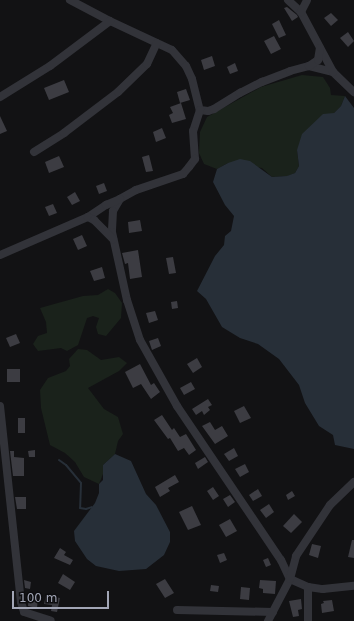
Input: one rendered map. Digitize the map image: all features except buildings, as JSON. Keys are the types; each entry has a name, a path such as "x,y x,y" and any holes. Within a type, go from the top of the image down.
{"street":[{"path":"0,255 88,217 106,205 136,190 183,174 195,159 193,131 200,110 192,79 186,66 172,50 110,22 70,0"},
{"path":"288,0 301,12 333,72 354,92"},
{"path":"301,12 307,0"},
{"path":"0,97 50,66 110,22"},
{"path":"34,152 64,133 118,92 147,64 157,43"},
{"path":"200,110 208,111 214,109 262,82 290,71 309,66 318,60 320,48"},
{"path":"309,66 333,72"},
{"path":"120,199 113,211 112,232 127,300 140,340 177,406 281,560 290,580 308,587 323,589 354,586"},
{"path":"88,217 94,220 113,240"},
{"path":"0,406 21,602 24,612 51,621"},
{"path":"268,621 290,580 296,556 330,505 354,482"},
{"path":"308,587 308,621"},
{"path":"177,610 272,612"}],"shaded area":[{"path":"302,75 323,77 330,88 331,95 345,96 341,106 297,150 299,166 295,173 288,176 272,177 262,168 228,163 217,169 204,164 199,153 200,132 207,117 261,87"},
{"path":"345,96 354,108 354,449 335,445 333,435 319,426 305,403 299,385 279,359 258,344 240,338 222,327 206,299 197,291 215,256 224,245 225,236 231,231 234,216 225,205 213,182 217,169 240,159 250,161 272,177 287,176 295,173 299,166 297,150 302,134 323,114 334,113 341,106"},
{"path":"108,289 115,293 122,303 121,318 106,336 98,334 96,327 99,318 93,316 87,318 78,345 67,351 61,348 38,351 33,344 38,336 47,333 46,322 40,308 83,296 98,295"},
{"path":"78,349 87,350 101,360 119,357 127,363 119,371 88,388 104,409 118,417 123,434 118,441 115,454 103,465 103,474 99,484 84,477 75,462 65,453 50,445 41,408 40,390 48,378 66,371 70,366 69,359"},
{"path":"115,454 131,461 146,494 156,505 170,532 170,542 164,555 146,569 119,571 96,566 87,559 75,541 74,531 95,503 99,493 99,484 103,480 103,465"}],"waterway":[{"path":"59,460 66,465 81,483 80,508 86,509 92,507"}]}
